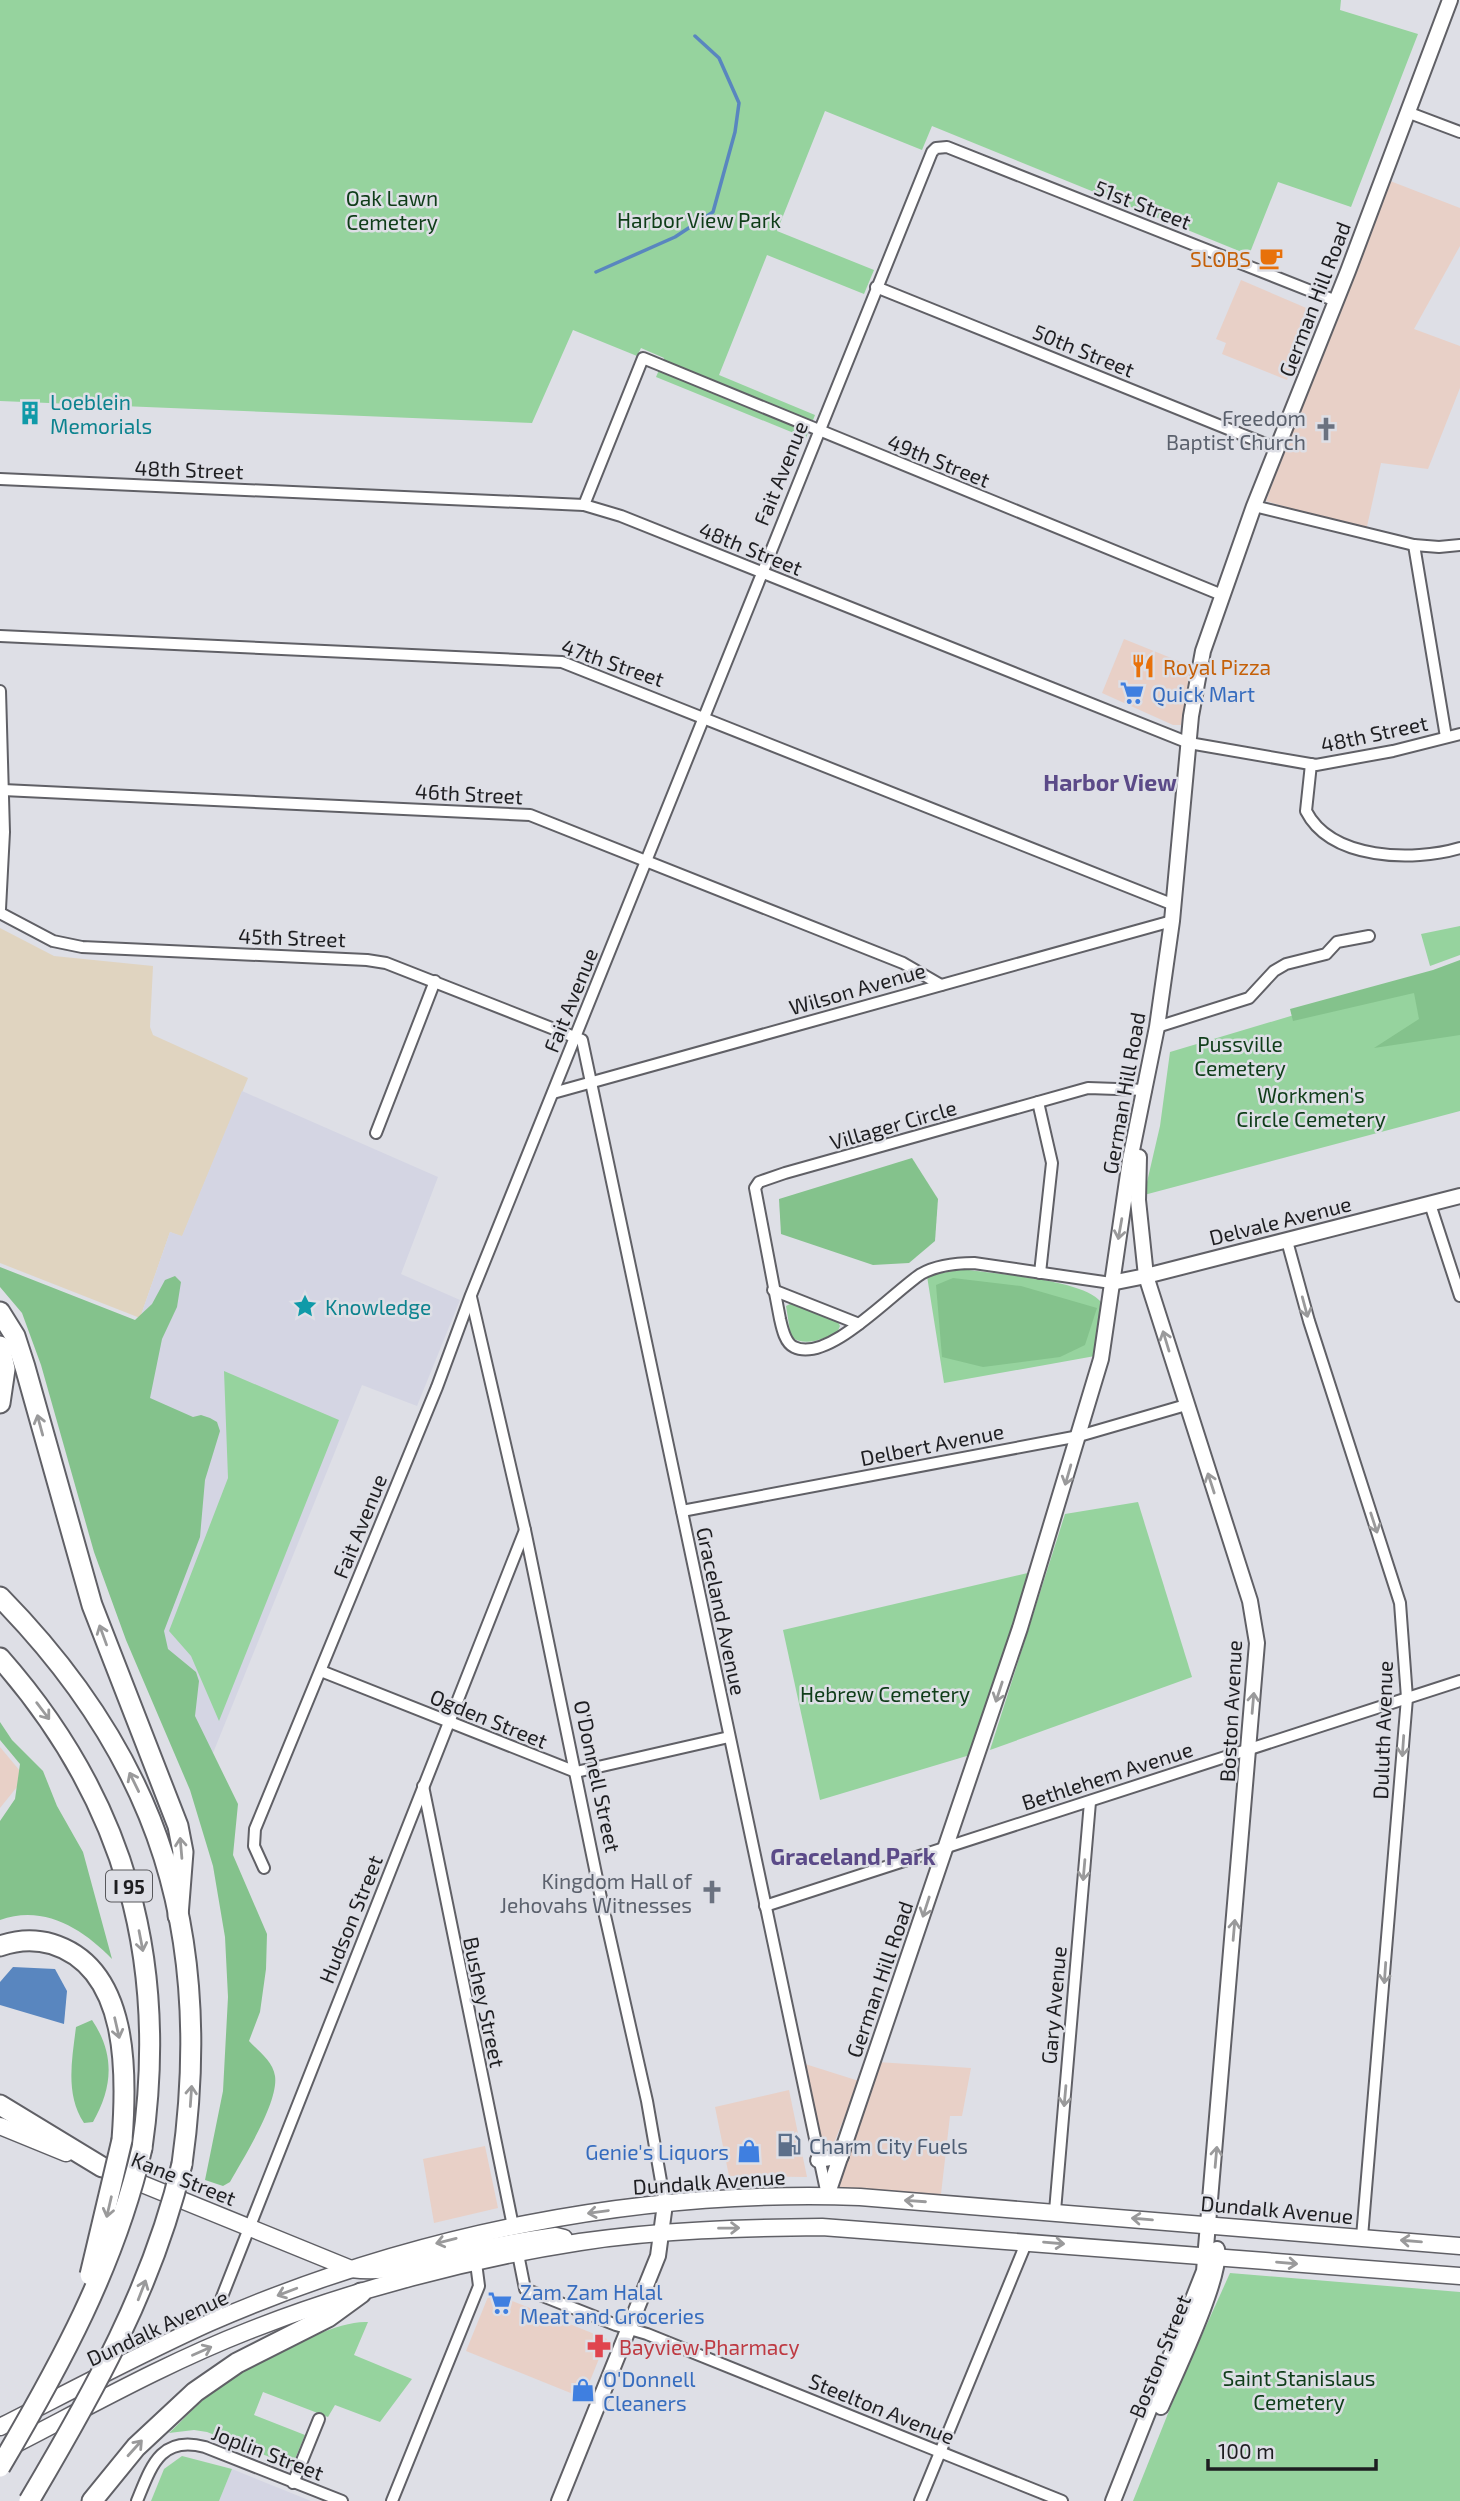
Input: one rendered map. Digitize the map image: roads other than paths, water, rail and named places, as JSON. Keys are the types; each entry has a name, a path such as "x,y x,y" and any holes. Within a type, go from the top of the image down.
{"highway":[{"path":"0,1312 15,1336 25,1367 92,1605 178,1826 183,1852 178,1916"},
{"path":"0,1346 5,1369 0,1402"},
{"name":"I 95","path":"0,1597 61,1663 91,1704 137,1788 156,1834 172,1886 185,1943 192,1996 193,2056 182,2164 171,2209 137,2302 88,2403 29,2501"},
{"name":"I 95","path":"0,1658 48,1717 75,1760 117,1848 131,1894 150,1997 148,2103 142,2148 131,2196 108,2262 48,2385 0,2467"},
{"path":"0,1946 29,1940 64,1948 94,1971 105,1986 119,2038 124,2073 122,2140 102,2234 89,2279 48,2385"},
{"path":"0,2105 102,2167"},
{"path":"92,2501 135,2447 195,2392 237,2363 328,2318 362,2293"}],"main road":[{"name":"Kane Street","path":"0,2126 351,2269"},
{"name":"Dundalk Avenue","path":"0,2427 212,2322 351,2269 440,2242 513,2226 665,2204 827,2196 1055,2211 1460,2246"},
{"name":"Dundalk Avenue","path":"0,2452 187,2358 247,2331 362,2293 476,2263 580,2242 718,2229 822,2227 1460,2276"},
{"path":"351,2269 368,2272 402,2269 471,2251 556,2236 580,2242"}],"street":[{"name":"German Hill Road","path":"827,2196 1020,1628 1101,1359 1130,1160 1157,1027 1174,905 1189,743 1200,662 1254,506 1450,0"},
{"path":"1407,113 1460,132"},
{"name":"51st Street","path":"936,148 947,147 1336,300"},
{"name":"Fait Avenue","path":"264,1868 254,1846 255,1829 437,1387 471,1295 817,431 928,160 936,148"},
{"name":"50th Street","path":"876,286 1278,449"},
{"name":"49th Street","path":"584,505 643,358 1222,595"},
{"name":"48th Street","path":"0,479 584,505 621,516 1189,743 1311,764 1348,761 1460,734"},
{"path":"1254,506 1414,545 1460,545"},
{"path":"1414,545 1446,737"},
{"name":"47th Street","path":"0,636 541,659 577,666 1174,905"},
{"path":"0,691 3,789 0,911"},
{"path":"1311,764 1306,811 1325,836 1402,857 1430,855 1460,848"},
{"name":"46th Street","path":"3,789 514,813 544,819 904,963 941,985"},
{"name":"45th Street","path":"0,911 39,935 65,944 368,960 435,981 575,1038"},
{"name":"Wilson Avenue","path":"552,1093 1172,920"},
{"path":"1157,1027 1249,998 1274,971 1286,964 1326,954 1337,942 1369,936"},
{"path":"376,1133 435,981"},
{"name":"Graceland Avenue","path":"575,1038 582,1040 827,2196"},
{"name":"Villager Circle","path":"1111,1283 974,1263 937,1268 910,1282 837,1341 797,1349 791,1346 785,1336 773,1290 756,1206 755,1188 759,1182 1088,1088 1146,1090"},
{"name":"Boston Avenue","path":"1146,1090 1138,1200 1146,1276 1250,1601 1257,1661 1210,2225 1213,2255"},
{"path":"1038,1102 1052,1163 1040,1273"},
{"name":"Delvale Avenue","path":"1111,1283 1460,1196"},
{"path":"1430,1203 1460,1296"},
{"name":"Duluth Avenue","path":"1287,1241 1309,1321 1400,1603 1407,1698 1362,2237"},
{"path":"773,1290 859,1324"},
{"name":"O'Donnell Street","path":"471,1295 525,1530 649,2113 665,2204 657,2256 559,2501"},
{"name":"Delbert Avenue","path":"682,1511 1079,1437 1186,1405"},
{"name":"Hudson Street","path":"212,2322 525,1530"},
{"name":"Ogden Street","path":"321,1671 576,1772"},
{"name":"Bethlehem Avenue","path":"765,1906 1460,1681"},
{"path":"576,1772 729,1737"},
{"name":"Bushey Street","path":"424,1786 513,2226"},
{"name":"Gary Avenue","path":"1055,2211 1090,1802"},
{"path":"818,2160 841,2156"},
{"path":"920,2501 1027,2241"},
{"name":"Steelton Avenue","path":"518,2254 525,2289 616,2325 629,2327 1062,2501"},
{"name":"Boston Street","path":"1113,2501 1213,2255"},
{"name":"Boston Street","path":"1122,2501 1210,2289 1213,2255"},
{"path":"392,2501 479,2286 476,2263"},
{"path":"293,2483 318,2419"},
{"name":"Joplin Street","path":"137,2501 149,2470 166,2451 176,2445 195,2444 342,2501"}],"water":[{"path":"13,1967 55,1969 67,1991 64,2024 0,2005 0,1982"}],"waterway":[{"path":"596,272 675,237 713,212 735,132 739,103 719,58 695,36"}],"place":[{"name":"SLOBS","path":"1271,258"},
{"name":"Loeblein Memorials","path":"30,413"},
{"name":"Freedom Baptist Church","path":"1326,429"},
{"name":"Royal Pizza","path":"1143,666"},
{"name":"Quick Mart","path":"1132,693"},
{"name":"Knowledge","path":"305,1306"},
{"name":"Kingdom Hall of Jehovahs Witnesses","path":"712,1892"},
{"name":"Charm City Fuels","path":"789,2145"},
{"name":"Genie's Liquors","path":"749,2151"},
{"name":"Zam Zam Halal Meat and Groceries","path":"500,2303"},
{"name":"Bayview Pharmacy","path":"599,2346"},
{"name":"O'Donnell Cleaners","path":"583,2390"}],"district":[{"name":"Harbor View","path":"1110,782"},
{"name":"Graceland Park","path":"853,1856"}],"park label":[{"name":"Oak Lawn Cemetery","path":"392,209"},
{"name":"Harbor View Park","path":"699,219"},
{"name":"Pussville Cemetery","path":"1240,1055"},
{"name":"Workmen's Circle Cemetery","path":"1311,1106"},
{"name":"Hebrew Cemetery","path":"885,1693"},
{"name":"Saint Stanislaus Cemetery","path":"1299,2389"}]}
